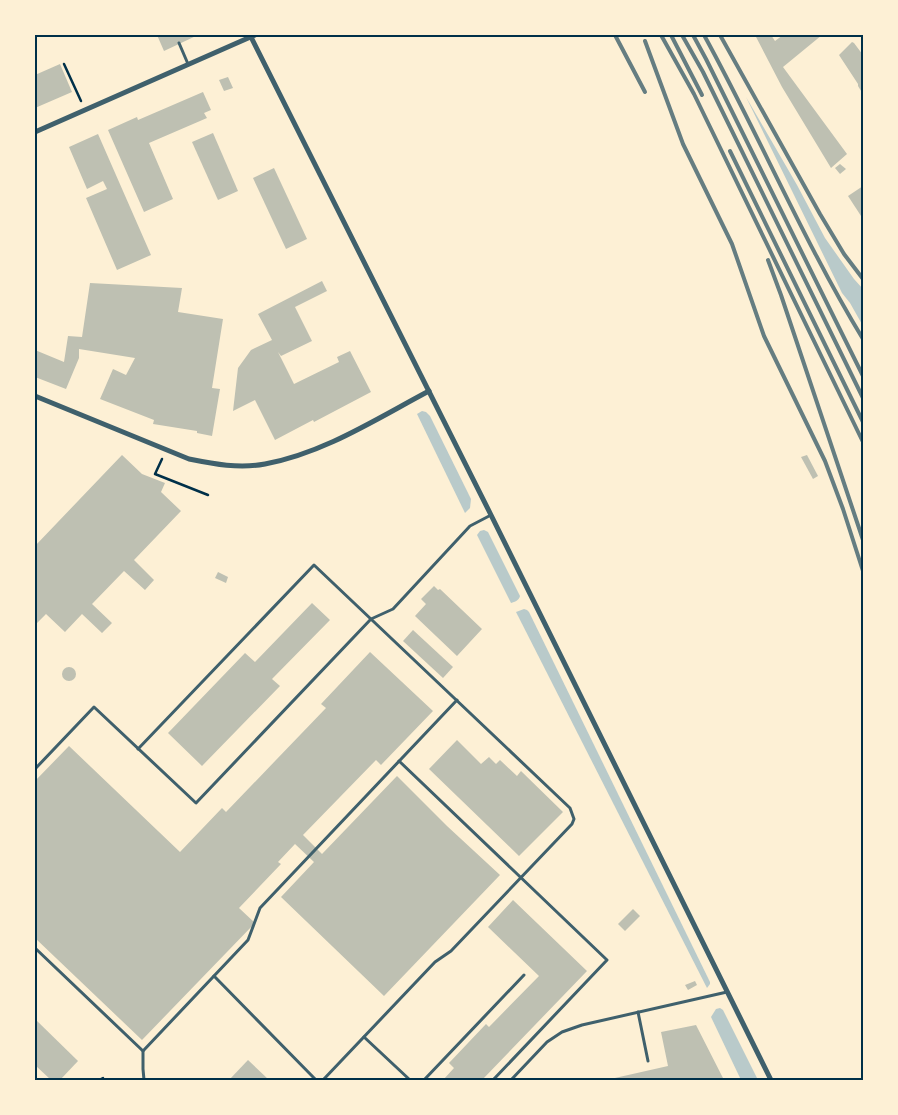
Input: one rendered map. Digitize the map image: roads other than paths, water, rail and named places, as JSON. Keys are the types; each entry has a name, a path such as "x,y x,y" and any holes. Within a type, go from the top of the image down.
{"street":[{"path":"35,132 253,36 771,1080"},
{"path":"35,396 189,459 213,464 239,466 264,464 324,445 429,391"}],"lane":[{"path":"179,44 188,64"},
{"path":"35,769 94,707 196,803 372,619 393,609 470,526 490,515"},
{"path":"138,749 314,565 568,805 574,819 572,824 451,951 435,962 323,1080"},
{"path":"144,1080 144,1051 248,940 260,908 457,700"},
{"path":"399,762 522,877 607,960 494,1080"},
{"path":"35,948 144,1051"},
{"path":"424,1080 524,975"},
{"path":"214,976 316,1080"},
{"path":"511,1080 547,1042 562,1032 582,1025 727,992"},
{"path":"638,1012 648,1060"},
{"path":"364,1037 410,1080"}],"railway":[{"path":"615,35 645,92"},
{"path":"661,35 694,94 863,442"},
{"path":"671,35 702,95"},
{"path":"682,35 703,72 863,398"},
{"path":"693,35 863,376"},
{"path":"704,35 801,227 863,339"},
{"path":"720,35 820,214 844,254 863,279"},
{"path":"645,41 683,144 732,244 764,336 825,461 863,571"},
{"path":"730,151 863,422"},
{"path":"768,260 863,540"}]}
